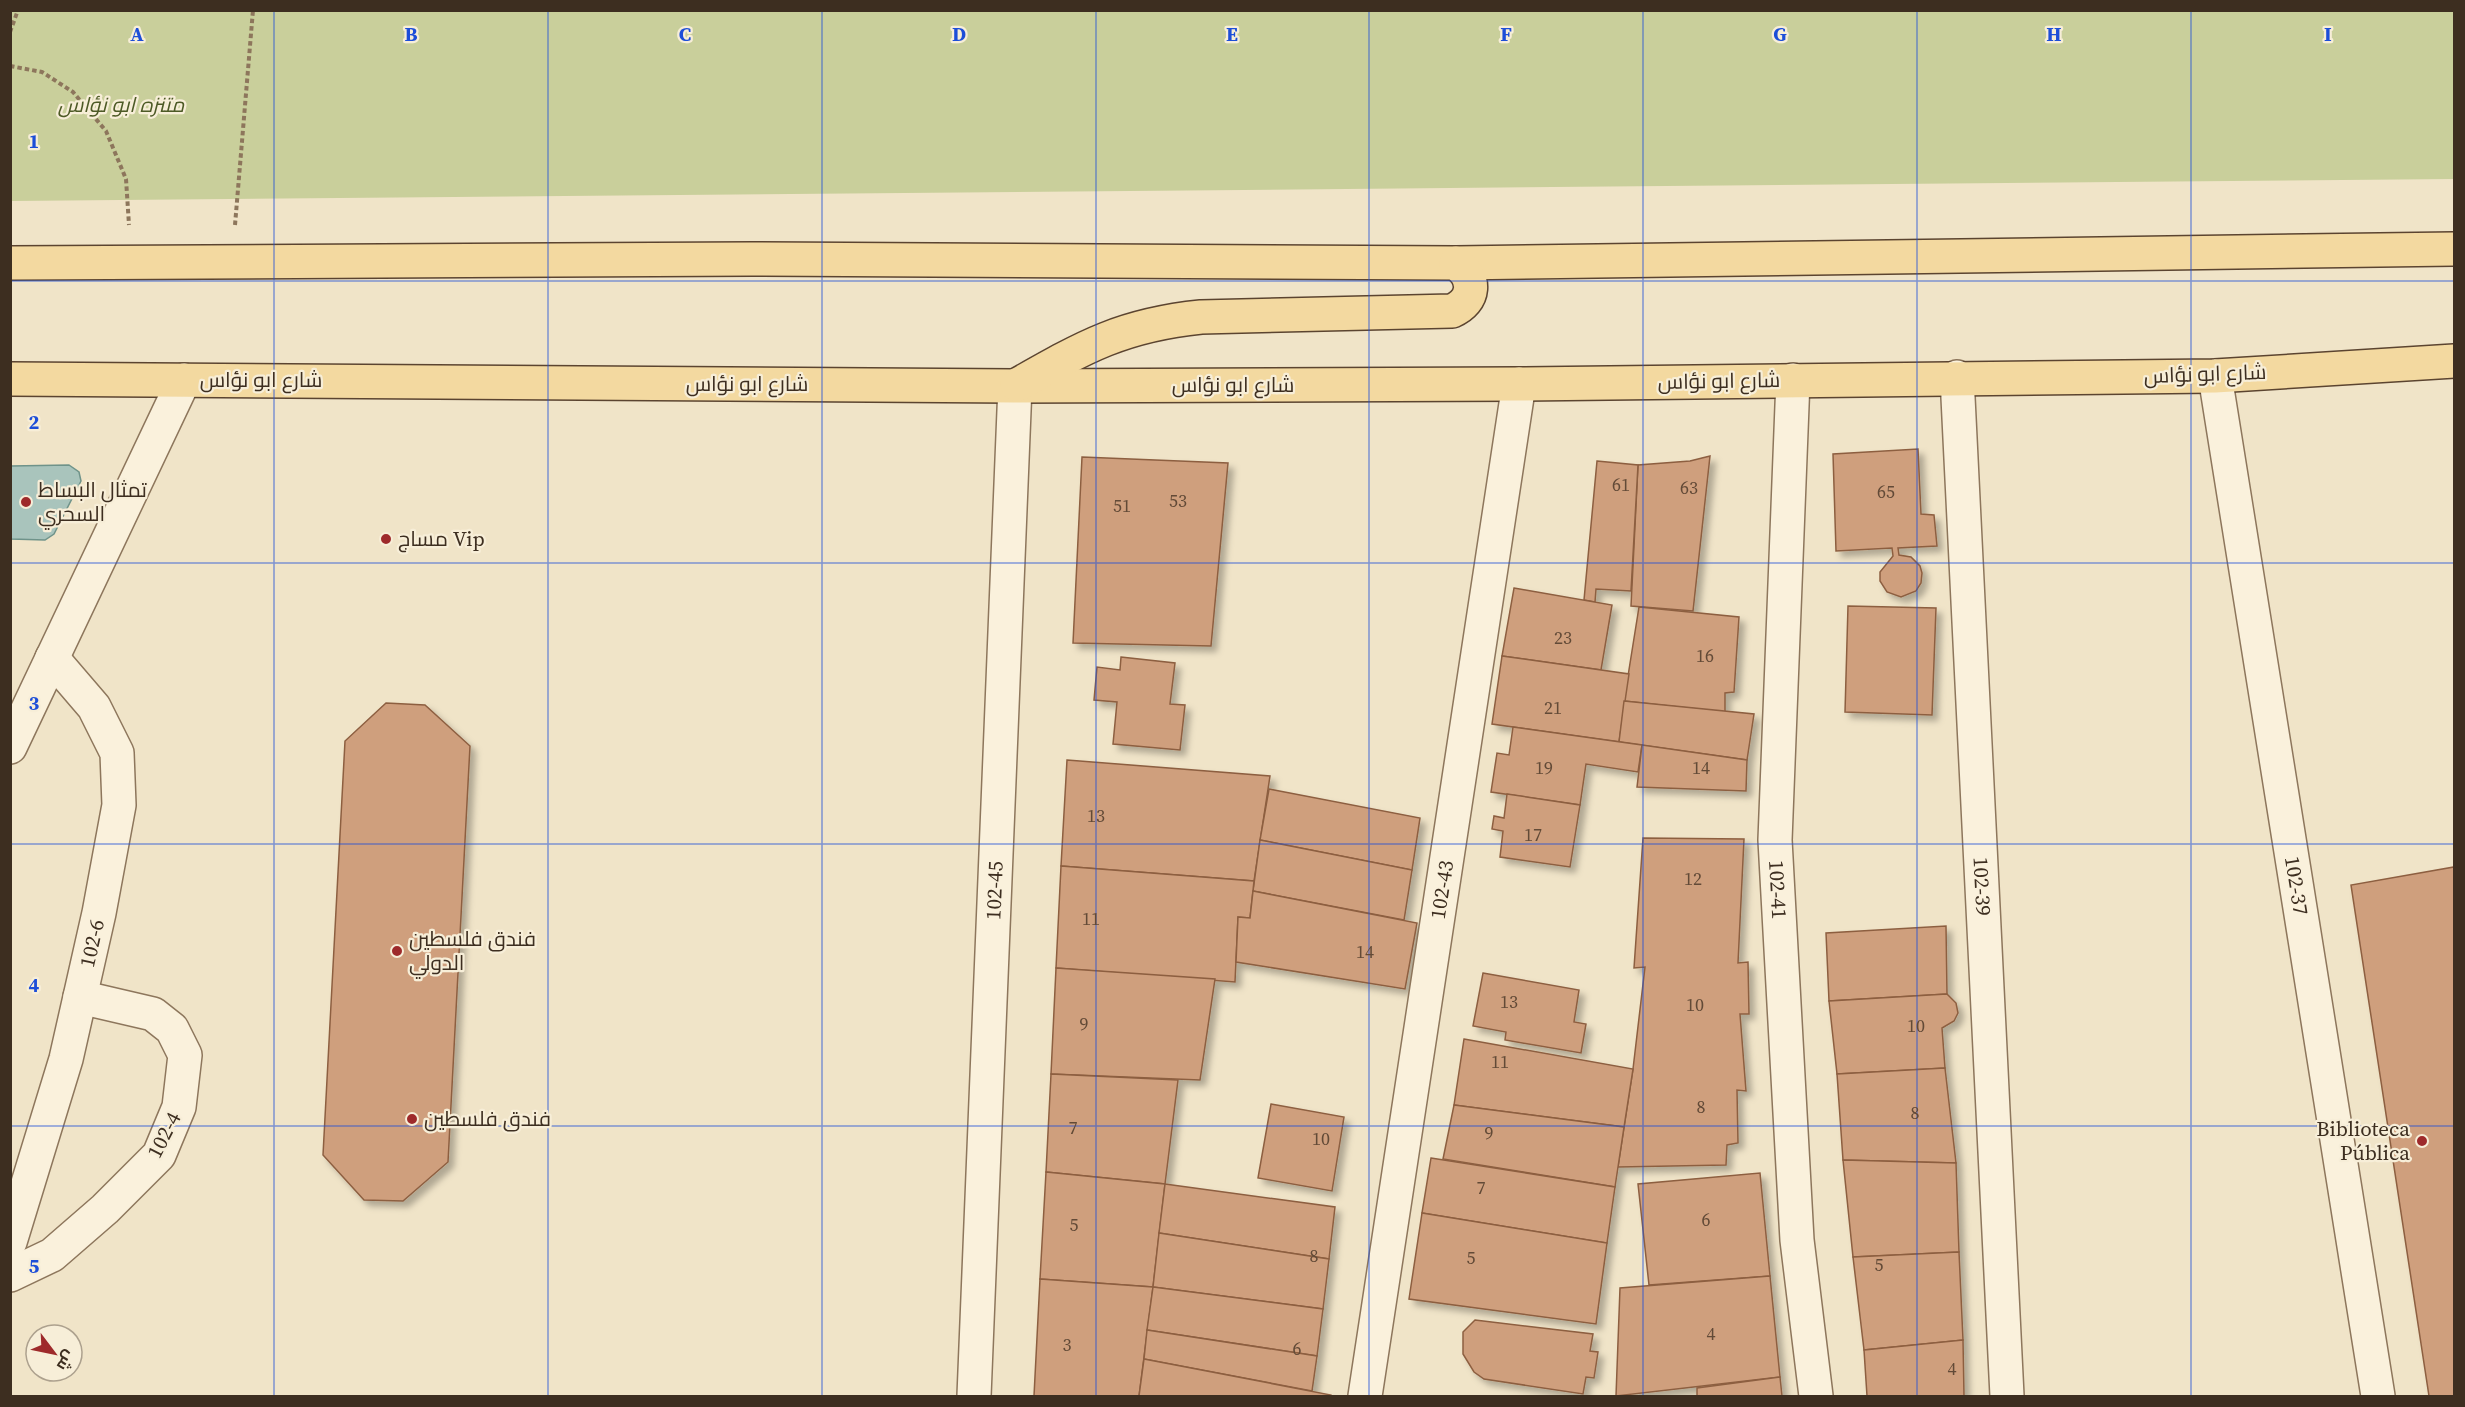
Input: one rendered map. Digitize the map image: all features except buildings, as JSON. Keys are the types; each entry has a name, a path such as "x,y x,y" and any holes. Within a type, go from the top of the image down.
{"main road":[{"path":"10,263 763,259 1456,263 2454,249"},
{"path":"1015,386 1082,348 1120,332 1160,321 1201,317 1452,311 1462,307 1472,289 1470,278 1456,263"},
{"name":"شارع ابو نؤاس","path":"10,379 1015,386 1519,384 1957,377 2215,376 2454,361"}],"street":[{"name":"102-37","path":"2215,376 2378,1396"},
{"name":"102-39","path":"1957,377 2007,1396"},
{"path":"10,747 184,380"},
{"name":"102-41","path":"1793,380 1775,840 1797,1240 1816,1396"},
{"name":"102-43","path":"1365,1396 1519,384"},
{"name":"102-45","path":"974,1396 1015,386"},
{"name":"102-6","path":"10,1242 66,1059 119,805 117,753 94,707 52,658"},
{"name":"102-4","path":"10,1275 52,1255 105,1209 159,1155 179,1107 185,1055 172,1029 153,1014 80,997"}],"path":[{"path":"10,32 18,10"},
{"path":"235,229 253,10"},
{"path":"10,66 42,72 73,92 106,131 126,179 129,228"}],"green space":[{"name":"متنزه ابو نؤاس","path":"10,11 2454,11 2454,179 11,201"}],"water":[{"path":"69,465 79,472 81,481 54,534 45,540 11,539 11,466"}],"place":[{"name":"تمثال البساط السحري","path":"26,502"},
{"name":"مساج Vip","path":"386,539"},
{"name":"فندق فلسطين الدولي","path":"397,951"},
{"name":"فندق فلسطين","path":"412,1119"},
{"name":"Biblioteca Pública","path":"2422,1141"}]}
